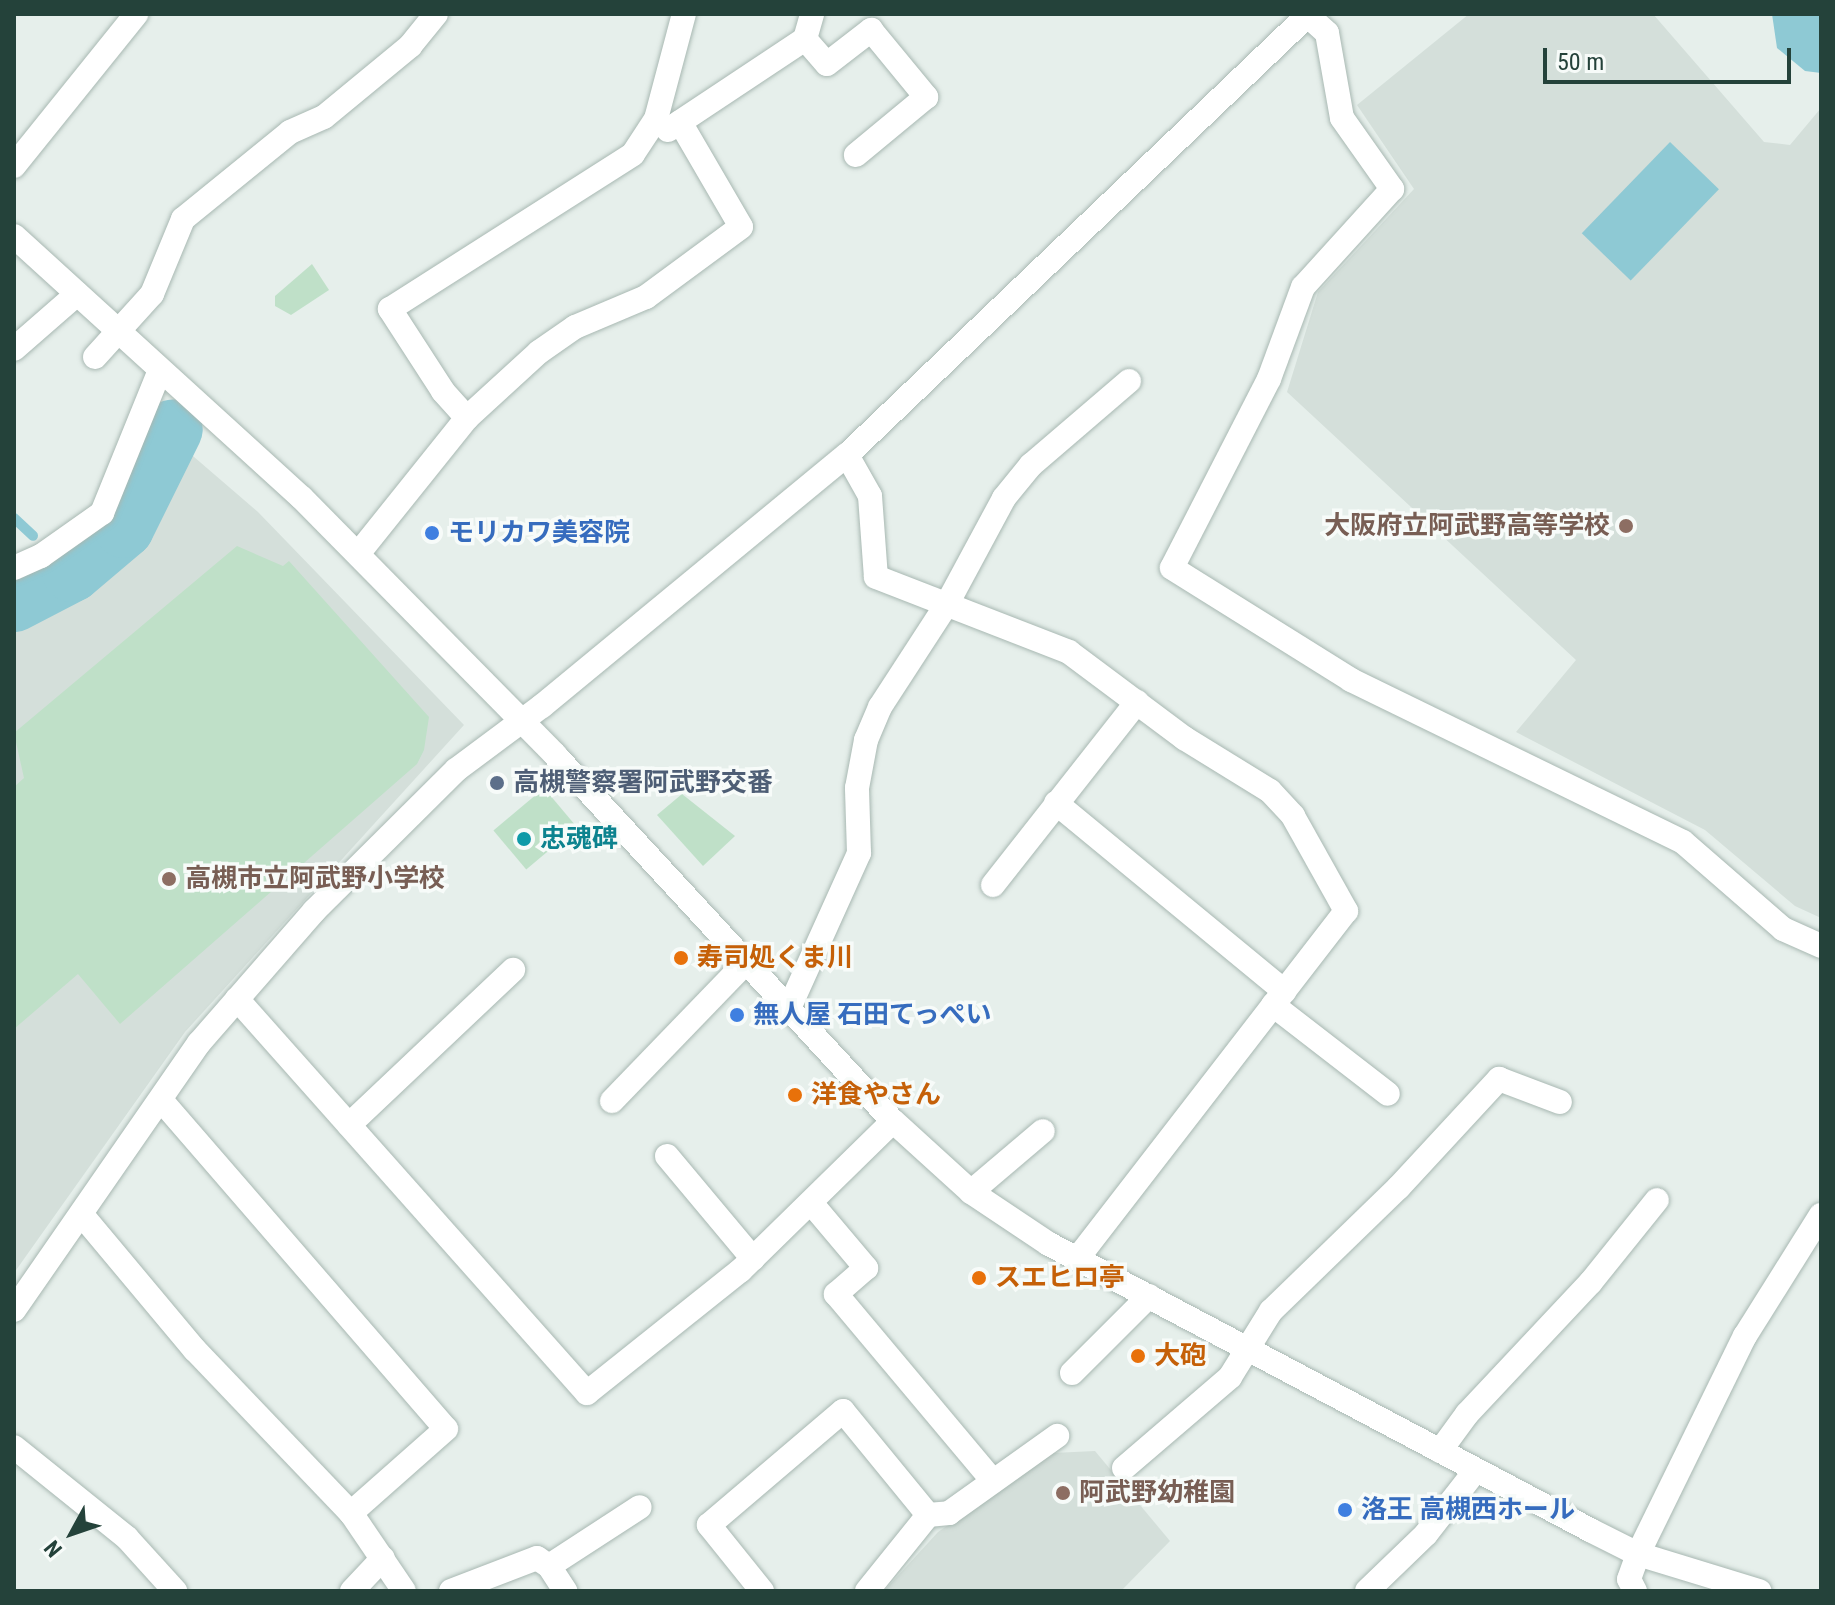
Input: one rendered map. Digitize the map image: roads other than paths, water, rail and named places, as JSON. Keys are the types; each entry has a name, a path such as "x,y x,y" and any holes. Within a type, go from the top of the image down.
{"street":[{"path":"14,166 136,14"},
{"path":"95,357 152,294 183,219 290,132 324,117 410,46 436,14"},
{"path":"633,154 656,119 684,14"},
{"path":"467,418 390,309 633,154 805,39 812,14"},
{"path":"14,1310 161,1100 237,999 314,911 445,780 847,455 1308,14 1327,33 1342,118 1392,189 1303,287 1269,379 1172,568 1351,680 1683,842 1783,929 1821,946"},
{"path":"805,39 827,64 871,30 926,97 856,155"},
{"path":"358,554 467,418 539,352 575,327 646,297 741,227 680,122"},
{"path":"14,236 358,554 521,720 748,960 893,1121 971,1192 1077,1259 1638,1554 1759,1591"},
{"path":"14,349 77,294"},
{"path":"14,568 41,556 102,513 160,370"},
{"path":"790,1006 859,853 857,788 866,740 880,707 947,604 1004,498 1031,465 1129,381"},
{"path":"847,455 870,496 876,577 1069,652 1137,702 1270,791 1293,816 1346,911 1077,1259"},
{"path":"993,885 1137,702"},
{"path":"1056,803 1388,1094"},
{"path":"612,1101 748,960"},
{"path":"349,1125 513,970"},
{"path":"237,999 587,1393 753,1259 893,1121"},
{"path":"1124,1468 1230,1377 1251,1348 1271,1311 1398,1188 1499,1079 1560,1102"},
{"path":"161,1100 446,1429 351,1513"},
{"path":"971,1192 1043,1131"},
{"path":"667,1156 753,1259"},
{"path":"1440,1451 1467,1414 1591,1282 1657,1200"},
{"path":"812,1204 866,1268 836,1294 993,1481"},
{"path":"82,1215 195,1350 351,1513 404,1591"},
{"path":"1635,1591 1629,1579 1638,1554 1752,1323 1821,1215"},
{"path":"1072,1373 1149,1296"},
{"path":"762,1591 709,1525 843,1411 928,1515"},
{"path":"867,1591 928,1515 949,1513 1057,1436"},
{"path":"14,1447 127,1538 175,1591"},
{"path":"1367,1591 1426,1534 1476,1470"},
{"path":"549,1566 640,1507"},
{"path":"352,1591 383,1558"},
{"path":"451,1591 537,1558 549,1566 565,1591"}],"water":[{"path":"1772,14 1821,14 1821,73 1805,71 1777,48"},
{"path":"1670,142 1719,189 1631,281 1582,233"}],"waterway":[{"path":"14,602 72,572 124,528 173,429"},
{"path":"14,518 33,536"}],"place":[{"name":"大阪府立阿武野高等学校","path":"1626,526"},
{"name":"モリカワ美容院","path":"432,533"},
{"name":"高槻警察署阿武野交番","path":"497,783"},
{"name":"忠魂碑","path":"524,839"},
{"name":"高槻市立阿武野小学校","path":"169,879"},
{"name":"寿司処くま川","path":"681,958"},
{"name":"無人屋 石田てっぺい","path":"737,1015"},
{"name":"洋食やさん","path":"795,1095"},
{"name":"スエヒロ亭","path":"979,1278"},
{"name":"大砲","path":"1138,1356"},
{"name":"阿武野幼稚園","path":"1063,1493"},
{"name":"洛王 高槻西ホール","path":"1345,1510"}]}
